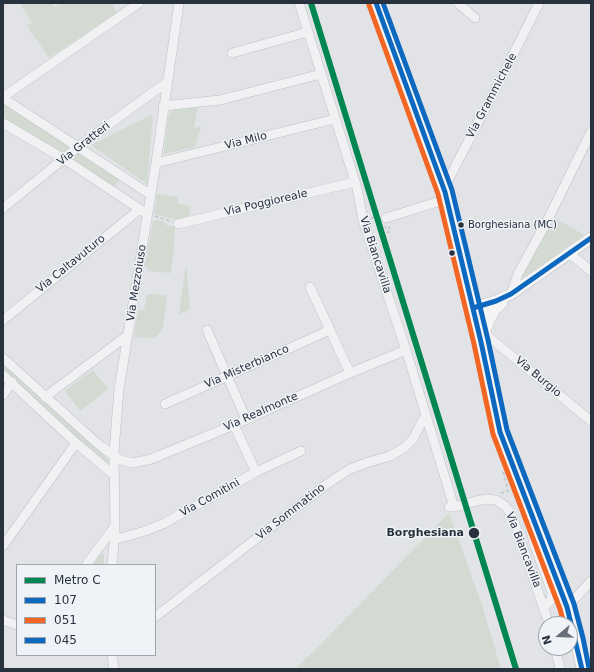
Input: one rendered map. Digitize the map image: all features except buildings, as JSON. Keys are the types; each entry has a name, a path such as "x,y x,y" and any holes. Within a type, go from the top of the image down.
{"main road":[{"path":"375,3 444,188 474,313 483,338 500,432 567,607 582,669"},
{"path":"483,338 489,320 495,309 511,294 591,238"},
{"path":"474,313 511,294"},
{"path":"474,313 495,309"}],"street":[{"path":"140,3 3,97 151,195"},
{"name":"Via Mezzoiuso","path":"112,564 115,526 114,457 119,388 128,335 144,212 151,195 179,3"},
{"name":"Via Biancavilla","path":"299,3 355,182 363,220 426,414 451,507 491,499 501,502 507,508 516,527 547,616"},
{"path":"458,3 475,18"},
{"name":"Via Grammichele","path":"444,188 508,67 539,3"},
{"path":"232,53 308,32"},
{"path":"163,106 220,100 321,74"},
{"name":"Via Gratteri","path":"3,208 78,147 167,82"},
{"name":"Via Milo","path":"156,163 335,119"},
{"path":"3,123 64,159 144,212"},
{"path":"511,294 517,278 591,132"},
{"name":"Via Poggioreale","path":"178,224 355,182"},
{"path":"384,217 447,199"},
{"name":"Via Caltavuturo","path":"3,320 144,212"},
{"path":"569,253 591,271"},
{"path":"310,287 350,373"},
{"path":"207,330 246,419"},
{"name":"Via Misterbianco","path":"165,404 330,330"},
{"path":"45,397 128,335"},
{"name":"Via Burgio","path":"483,338 591,421"},
{"name":"Via Realmonte","path":"114,457 126,462 145,462 406,350"},
{"path":"3,358 114,457"},
{"path":"3,375 76,443 114,475"},
{"path":"3,395 12,382"},
{"name":"Via Sommatino","path":"156,615 327,484 350,469 390,456 402,450 413,439 426,414"},
{"path":"234,425 256,472"},
{"path":"3,546 76,443"},
{"name":"Via Comitini","path":"114,540 145,531 165,523 256,472 301,451"},
{"path":"523,494 533,539 552,592 551,600 544,607"},
{"path":"87,564 115,526"},
{"path":"567,607 591,581"},
{"path":"3,620 16,625"},
{"path":"112,656 114,669"},
{"path":"557,656 560,669"}],"path":[{"path":"144,212 178,224"},
{"path":"367,220 384,217"},
{"path":"497,494 508,492 504,470"}],"shaded area":[{"path":"19,3 52,3 55,7 60,3 111,3 117,12 49,58 27,26 32,22"},
{"path":"3,104 70,146 61,155 3,120"},
{"path":"198,106 194,128 201,126 195,147 164,154 168,117 171,112 175,109"},
{"path":"153,114 147,184 91,145"},
{"path":"78,152 120,179 113,188 72,162"},
{"path":"157,194 179,197 178,203 190,206 189,218 179,220 154,214"},
{"path":"552,216 584,235 522,278"},
{"path":"156,220 166,223 166,225 175,227 171,273 149,271 145,266 153,222"},
{"path":"186,264 190,310 179,314"},
{"path":"147,294 167,295 163,328 158,335 153,338 134,337 138,310 144,310"},
{"path":"3,363 108,459 109,461 107,464 105,465 3,371"},
{"path":"93,370 108,389 80,411 65,391"},
{"path":"449,513 483,608 501,669 295,669 319,646"},
{"path":"100,554 104,555 104,564 94,564"}],"metro line":[{"name":"C","path":"311,3 516,669"}],"transit line":[{"name":"107","path":"376,3 445,192 481,342 500,432 567,607 582,669"},
{"name":"045","path":"383,3 452,190 488,340 507,430 574,604 589,668"},
{"name":"051","path":"369,5 438,194 474,344 493,434 562,616"},
{"name":"107","path":"473,308 496,301 511,294 591,238"}],"place":[{"name":"Borghesiana (MC)","path":"461,225"},
{"name":"Borghesiana","path":"474,533"}]}
